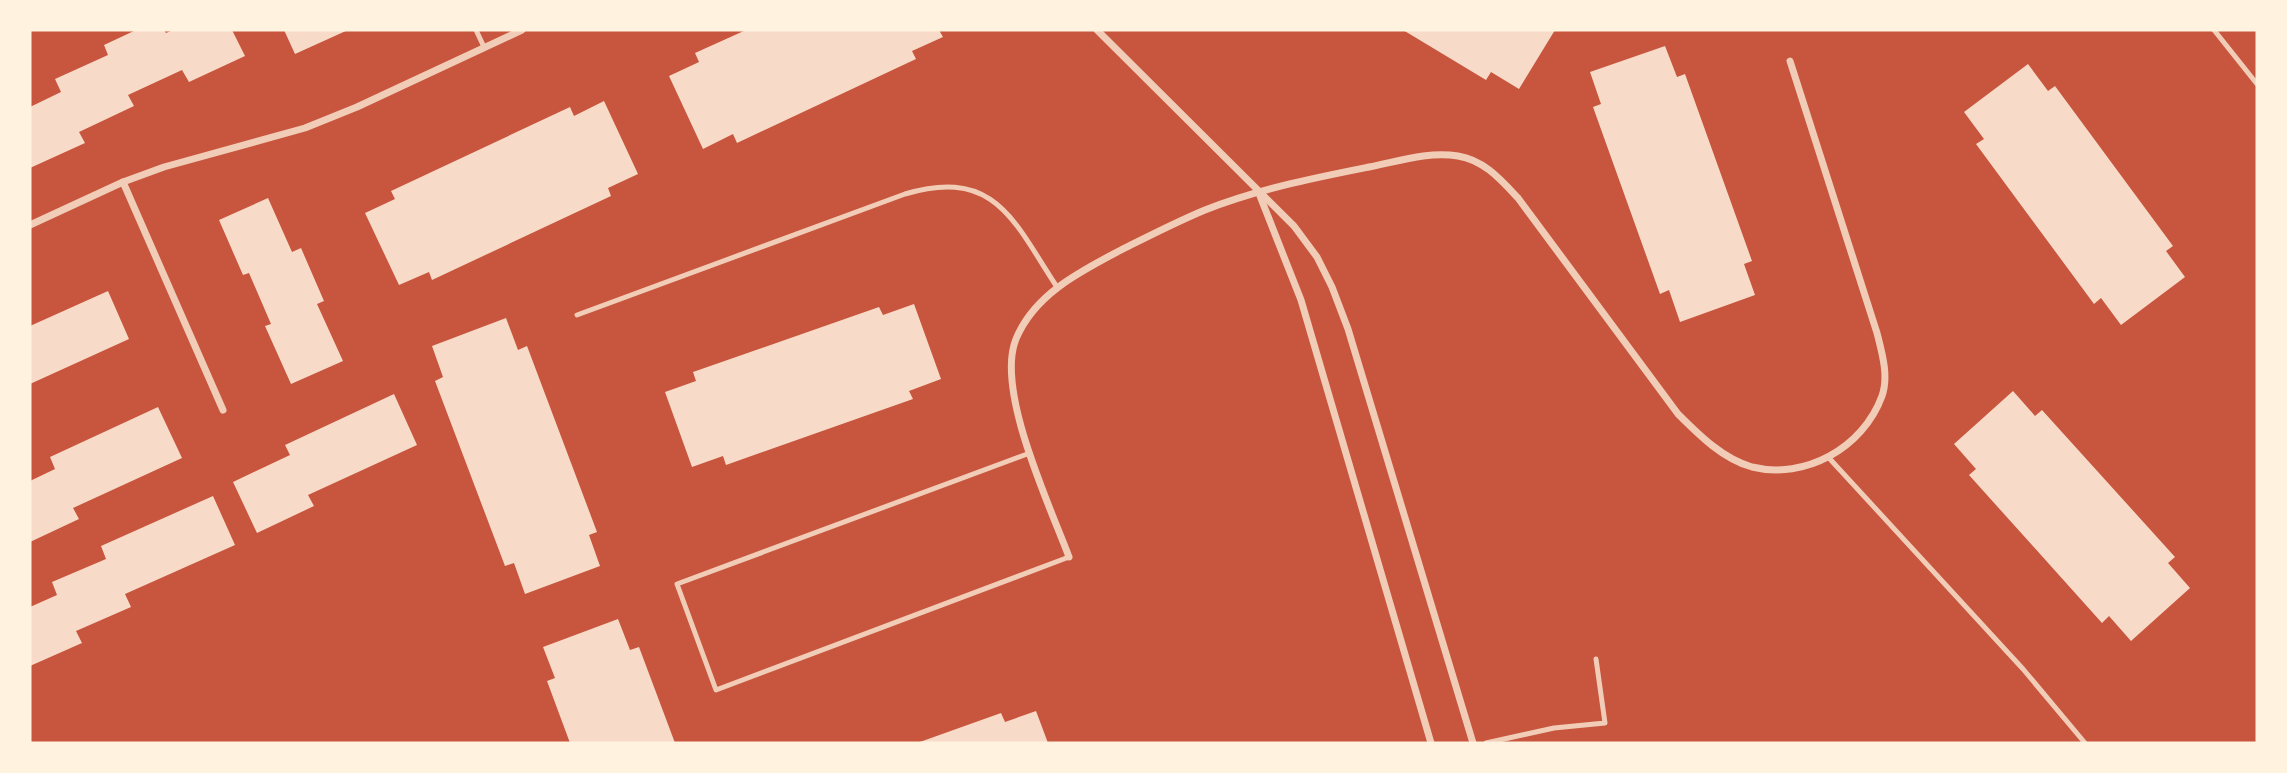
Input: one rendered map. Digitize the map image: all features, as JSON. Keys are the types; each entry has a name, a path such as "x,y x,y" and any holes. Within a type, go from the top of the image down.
{"street":[{"path":"30,225 123,182 164,167 305,128 358,107 522,30"},
{"path":"1097,30 1294,226 1317,257 1348,329 1473,743"},
{"path":"1069,557 1030,453 1010,376 1015,340 1033,310 1057,287 1090,265 1206,210 1307,179 1435,154 1461,156 1484,165 1518,198 1678,414 1701,436 1725,454 1750,466 1779,471 1804,468 1829,458 1851,441 1870,420 1883,395 1885,367 1877,333 1790,61"},
{"path":"123,182 223,410"},
{"path":"1258,192 1301,300 1431,743"}],"lane":[{"path":"477,30 485,47"},
{"path":"2214,30 2257,84"},
{"path":"577,315 905,194 941,187 976,191 993,201 1009,216 1057,287"},
{"path":"1030,453 677,584 716,690 1069,557"},
{"path":"1829,458 2023,669 2085,743"},
{"path":"1486,743 1554,728 1605,723 1596,659"}],"building":[{"path":"136,30 164,30 166,33 173,30 232,30 245,56 189,82 182,70 128,95 134,106 79,132 85,143 30,168 30,107 61,92 55,79 108,55 104,45"},
{"path":"284,30 348,30 295,54"},
{"path":"746,30 939,30 943,37 912,51 916,59 737,143 733,134 703,149 669,76 699,62 695,53"},
{"path":"1403,30 1555,30 1519,89 1491,72 1486,80"},
{"path":"1665,46 1677,77 1685,74 1752,261 1744,264 1755,295 1680,322 1669,290 1660,294 1593,107 1601,104 1590,72"},
{"path":"2028,64 2048,91 2055,86 2173,246 2166,251 2185,277 2121,325 2101,298 2094,304 1976,144 1984,139 1964,112"},
{"path":"604,101 638,174 608,188 611,196 432,280 429,272 399,285 365,213 395,199 391,191 570,107 574,116"},
{"path":"268,198 292,252 301,248 324,301 317,304 343,361 291,384 265,326 271,324 249,273 243,275 219,220"},
{"path":"108,291 129,339 30,384 30,326"},
{"path":"914,304 941,379 909,391 913,399 726,465 723,456 692,467 665,392 696,381 693,372 879,307 883,315"},
{"path":"506,318 518,350 527,346 597,532 589,535 600,566 525,594 514,563 505,566 435,381 443,377 432,346"},
{"path":"2013,391 2035,416 2042,410 2175,557 2168,563 2190,588 2131,641 2109,616 2102,623 1969,475 1976,469 1954,444"},
{"path":"394,394 417,445 308,495 314,506 257,533 233,482 290,455 285,445"},
{"path":"158,407 182,458 73,508 79,519 30,542 30,481 55,469 50,457"},
{"path":"213,496 235,545 125,594 131,607 76,631 82,643 30,666 30,607 57,595 52,582 106,559 101,546"},
{"path":"618,619 630,650 639,647 675,743 570,743 547,681 555,678 543,647"},
{"path":"1036,711 1048,743 917,743 1001,713 1005,722"}]}
